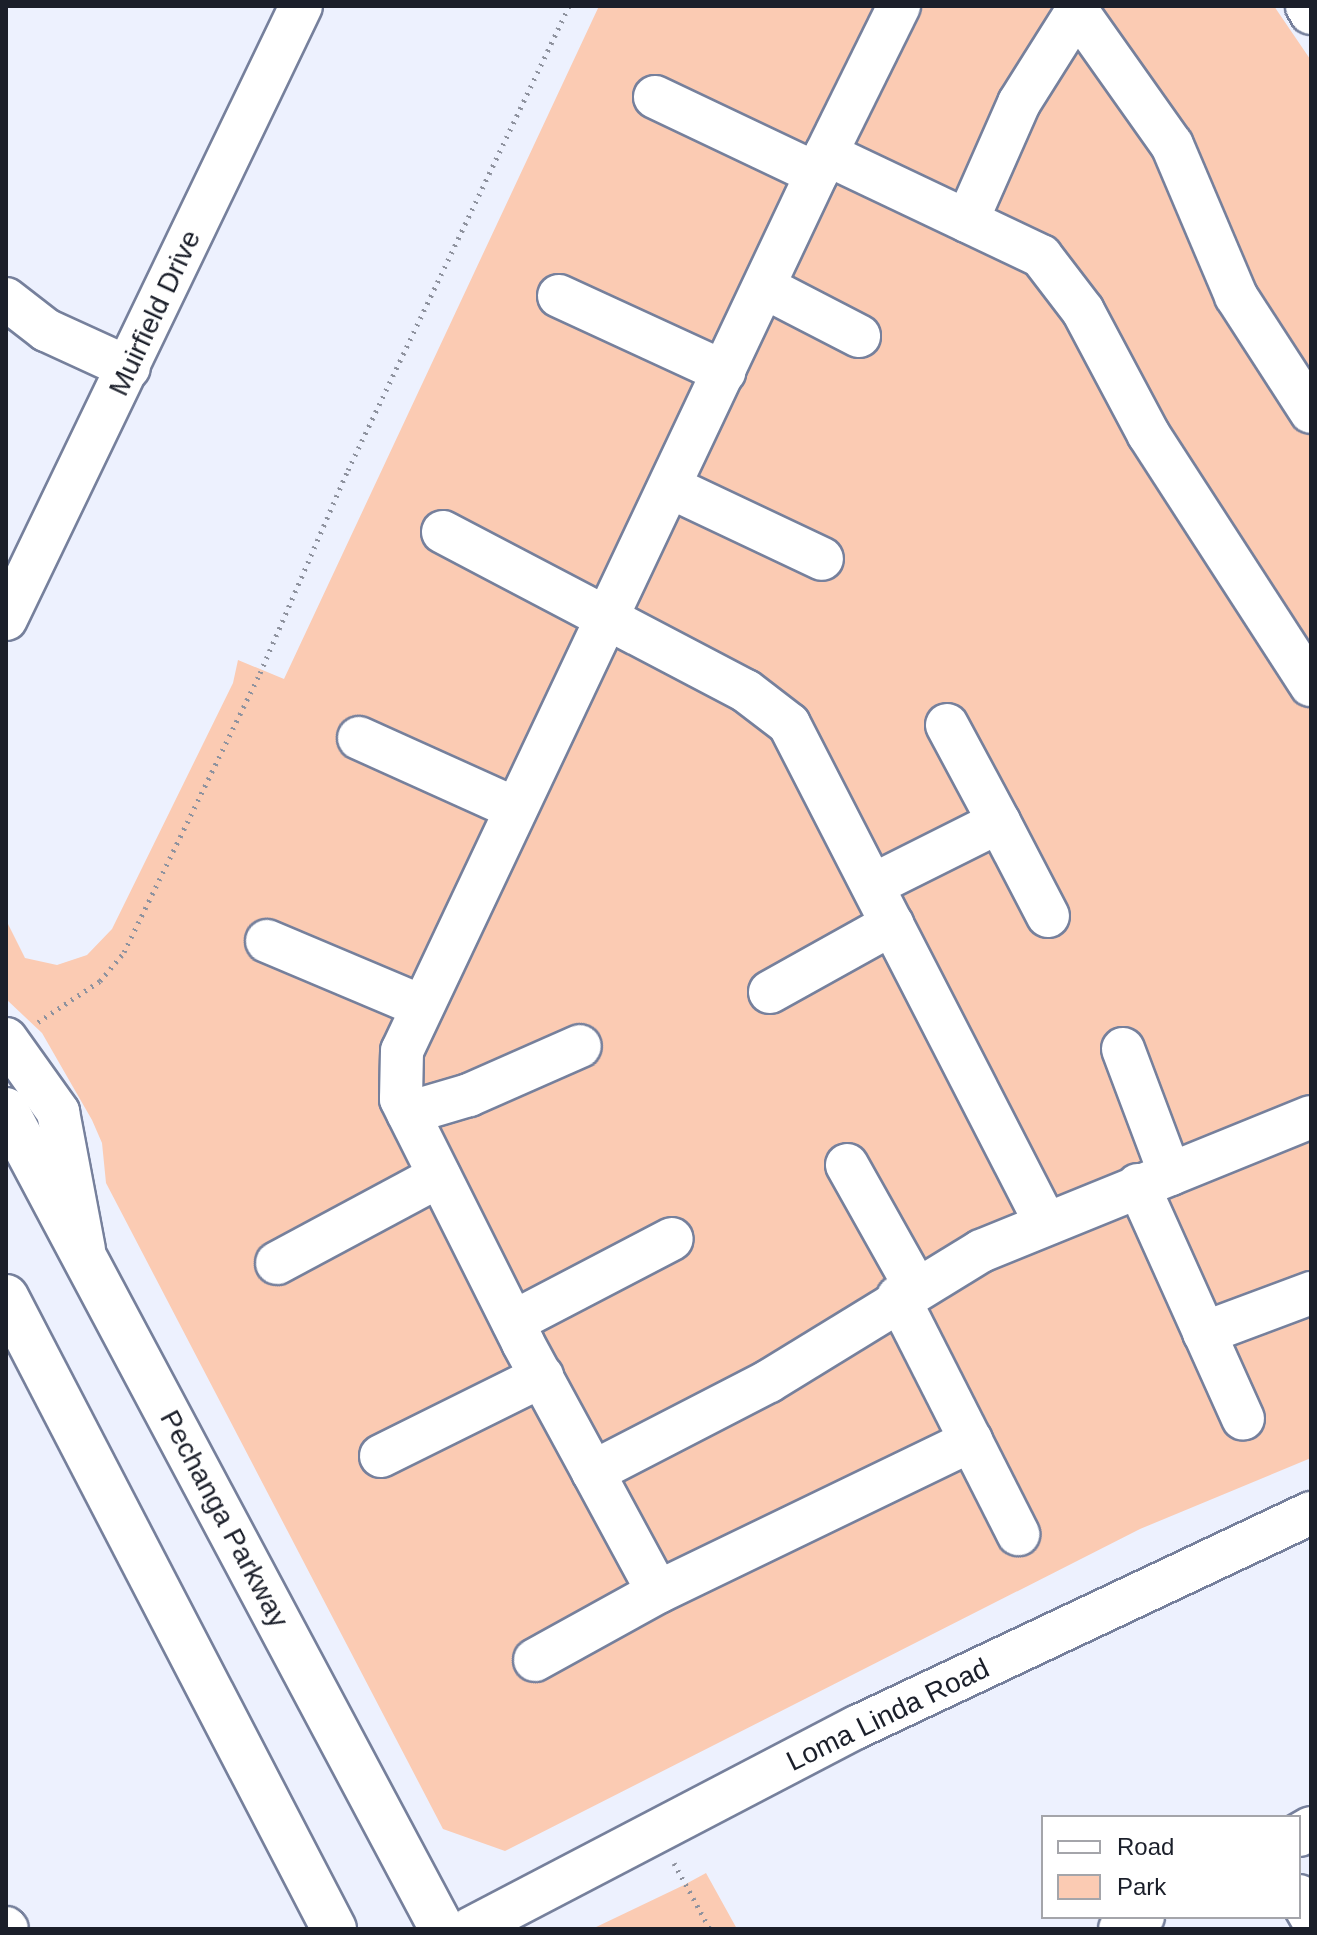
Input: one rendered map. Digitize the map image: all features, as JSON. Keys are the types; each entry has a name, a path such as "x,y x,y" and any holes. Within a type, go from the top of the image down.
{"main road":[{"name":"Pechanga Parkway","path":"6,1110 442,1929"},
{"path":"6,1297 334,1929"}],"street":[{"name":"Muirfield Drive","path":"6,619 301,6"},
{"path":"658,1592 513,1322 401,1099 402,1051 899,6"},
{"path":"1307,6 1311,13"},
{"path":"967,221 1019,103 1079,9 1172,145 1236,296 1311,412"},
{"path":"655,97 967,221 1041,256 1083,311 1149,435 1311,685"},
{"path":"764,287 859,336"},
{"path":"559,296 724,372"},
{"path":"6,299 46,330 129,368"},
{"path":"670,487 822,559"},
{"path":"443,532 746,691 789,724 1045,1222"},
{"path":"947,725 1048,916"},
{"path":"359,738 516,809"},
{"path":"873,885 999,822"},
{"path":"770,992 892,924"},
{"path":"267,941 421,1006"},
{"path":"20,1032 58,1112 86,1259"},
{"path":"408,1113 469,1095 580,1046"},
{"path":"1123,1049 1154,1180 1204,1333 1243,1419"},
{"path":"593,1472 769,1381 907,1292 1045,1222 1311,1117"},
{"path":"847,1165 907,1292 971,1441 1018,1534"},
{"path":"277,1263 439,1176"},
{"path":"513,1322 672,1239"},
{"path":"1204,1333 1311,1293"},
{"path":"381,1456 542,1376"},
{"path":"535,1660 658,1592 971,1441"},
{"name":"Loma Linda Road","path":"470,1929 659,1834 857,1727 1311,1513"},
{"path":"1301,1900 1311,1917"},
{"path":"1120,1929 1139,1919"}],"path":[{"path":"20,1032 100,981 124,952 260,673 348,470 569,6"},
{"path":"659,1834 710,1929"}],"green space":[{"path":"599,6 1274,6 1310,59 1311,1458 1140,1529 505,1851 443,1829 106,1183 102,1143 92,1120 42,1033 6,999 6,920 25,958 57,965 87,955 112,929 233,683 238,660 284,679"},
{"path":"706,1873 737,1929 592,1929 684,1885"}]}
